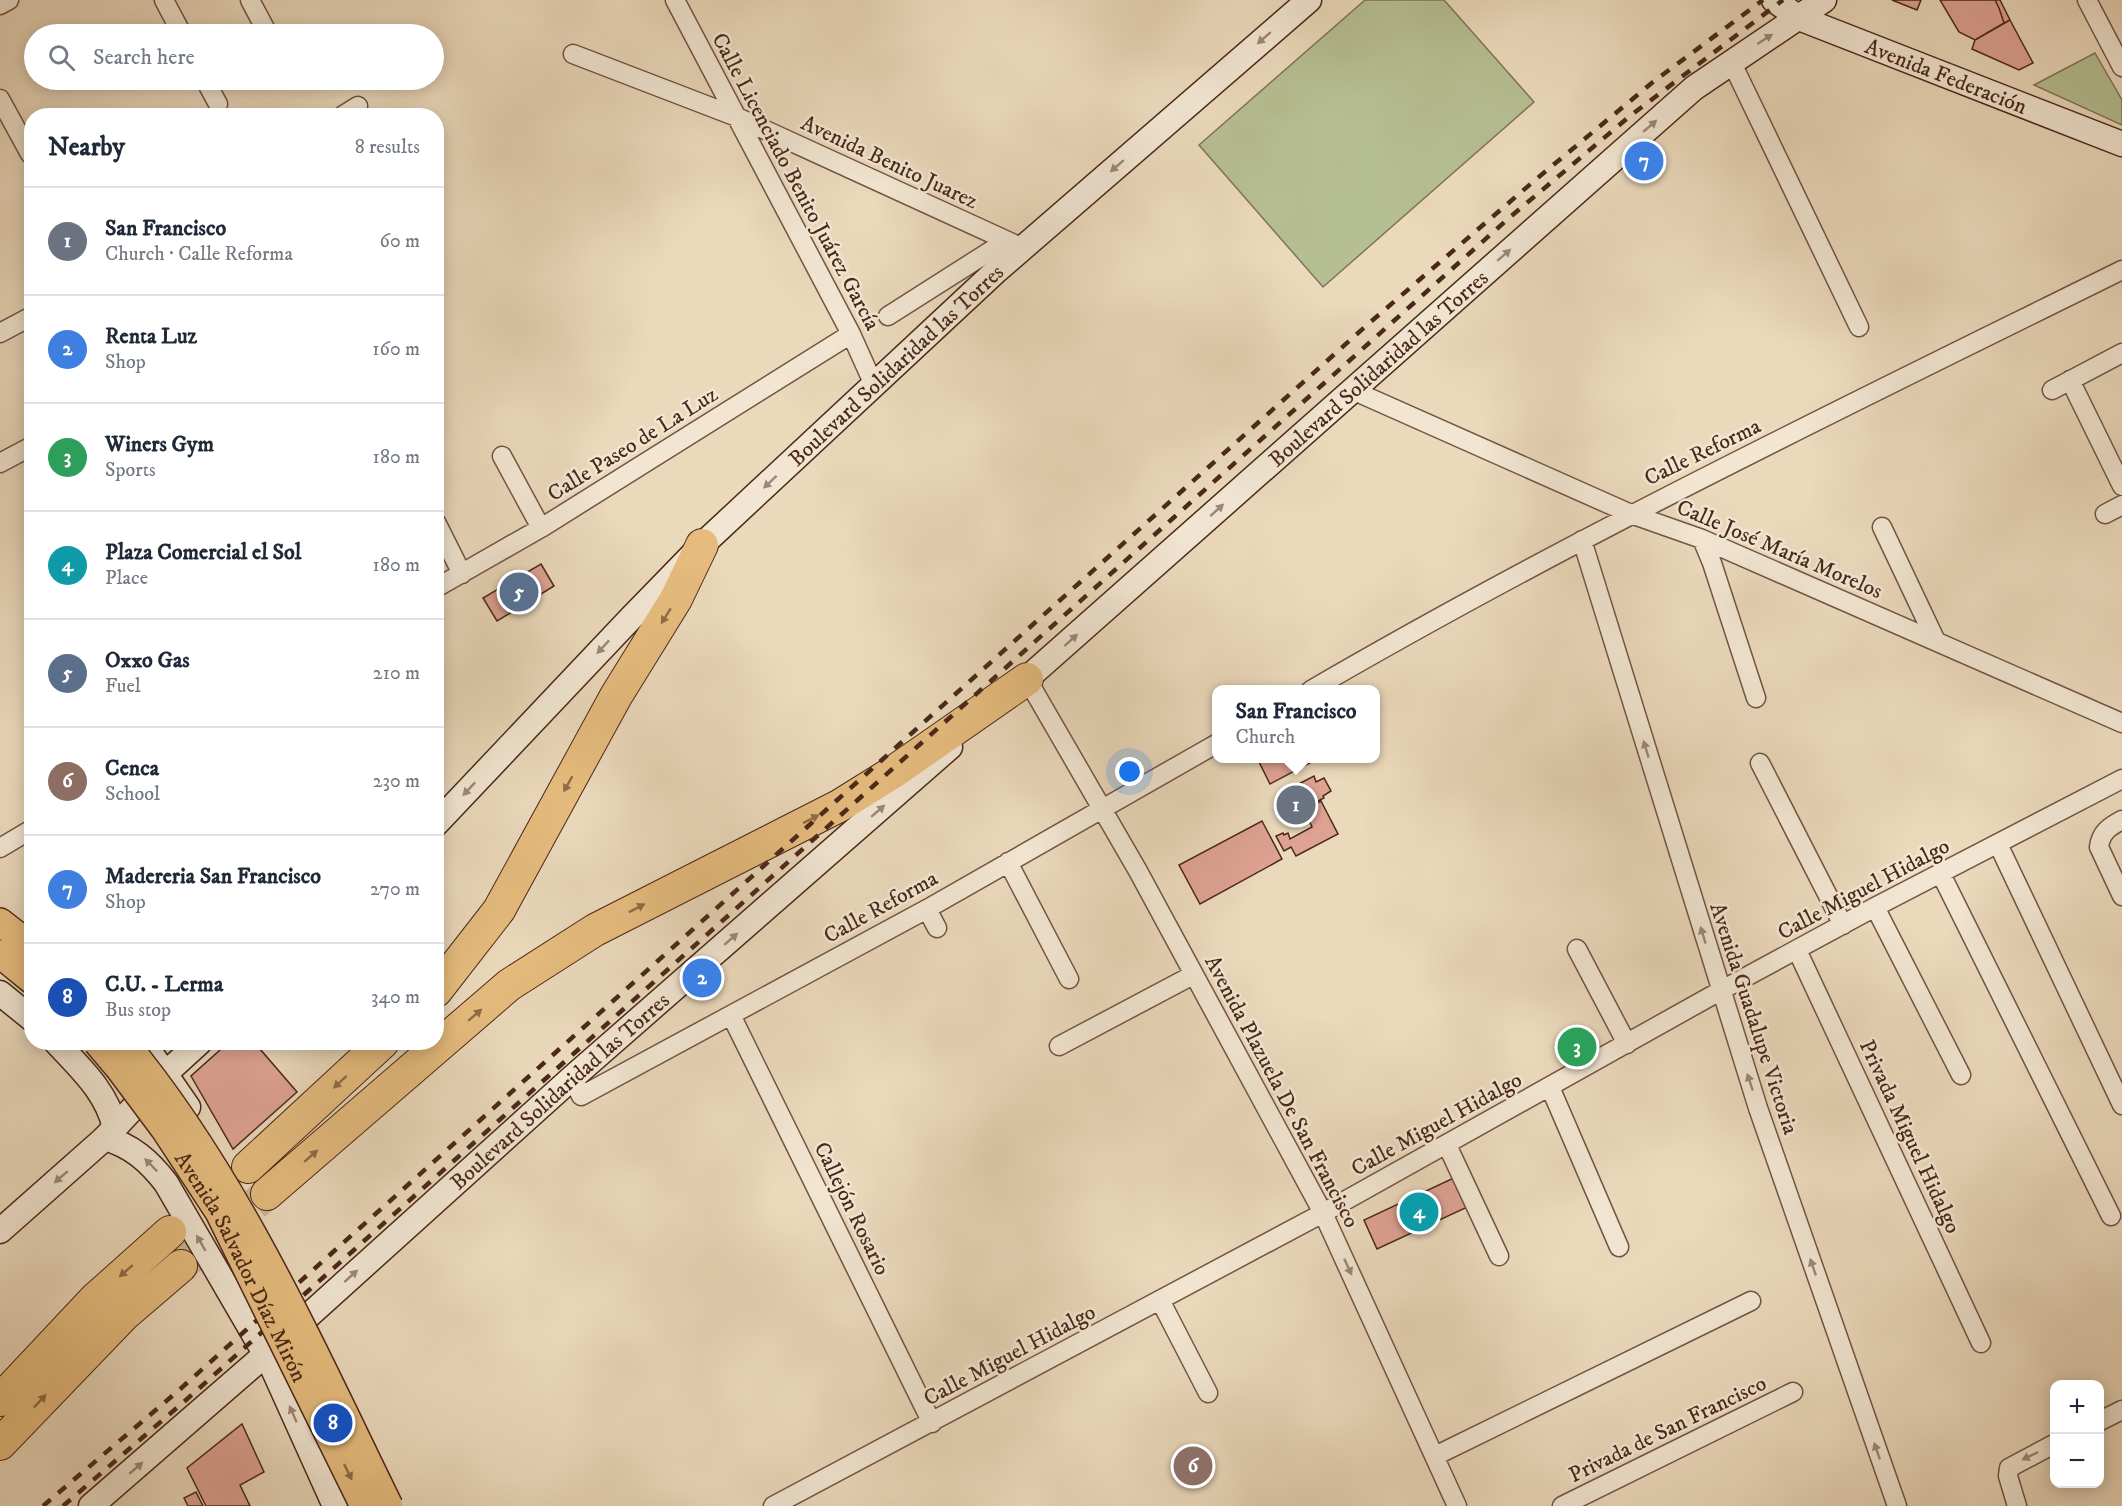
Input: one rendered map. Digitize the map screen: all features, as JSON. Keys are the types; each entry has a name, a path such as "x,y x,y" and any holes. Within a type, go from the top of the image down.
{"highway":[{"name":"Boulevard Solidaridad las Torres","path":"444,981 499,910 616,696 676,599 702,545"},
{"name":"Boulevard Solidaridad las Torres","path":"444,1042 509,986 595,930 839,806 892,774 1027,679"},
{"path":"248,1167 374,1050"},
{"name":"Boulevard Solidaridad las Torres","path":"267,1194 435,1050"},
{"path":"0,1400 94,1299 170,1232"},
{"path":"0,1444 125,1314 181,1266"}],"main road":[{"name":"Boulevard Solidaridad las Torres","path":"444,816 702,545 995,272 1015,245 1308,0"},
{"name":"Avenida Federación","path":"1774,0 1799,18 2122,144"},
{"name":"Boulevard Solidaridad las Torres","path":"91,1506 266,1354 573,1077 1027,679 1694,88 1824,0"},
{"path":"0,908 24,928"},
{"path":"0,922 24,942"},
{"path":"0,954 24,974"},
{"path":"0,993 24,1012"},
{"path":"64,1050 96,1084 109,1106 110,1133"},
{"name":"Avenida Salvador Díaz Mirón","path":"104,1050 166,1131 219,1212 364,1506"},
{"name":"Avenida Salvador Díaz Mirón","path":"131,1050 152,1076 213,1165 296,1315 388,1506"},
{"path":"96,1084 110,1086 124,1081 138,1059 140,1050"},
{"name":"Avenida Salvador Díaz Mirón","path":"147,1050 166,1073 215,1148 266,1232 401,1506"},
{"path":"0,1231 110,1133 166,1073 191,1050"},
{"name":"Avenida Salvador Díaz Mirón","path":"110,1133 118,1142 142,1156 166,1183 266,1354 335,1506"}],"street":[{"path":"0,5 9,0"},
{"path":"164,0 177,24"},
{"path":"250,0 263,24"},
{"name":"Calle Licenciado Benito Juárez García","path":"675,0 851,334 873,385"},
{"path":"2087,0 2122,67"},
{"name":"Avenida Benito Juarez","path":"573,54 737,117 1015,245"},
{"path":"1731,61 1859,327"},
{"path":"210,90 218,104"},
{"path":"0,99 24,143"},
{"path":"888,316 1015,245"},
{"name":"Calle Reforma","path":"1319,685 1387,645 1630,514 2122,270"},
{"path":"0,333 24,320"},
{"name":"Calle Paseo de La Luz","path":"444,584 541,528 851,334"},
{"path":"2052,390 2122,353"},
{"path":"2070,380 2122,486"},
{"name":"Calle José María Morelos","path":"1352,390 1630,514 1702,539 1935,639 2122,723"},
{"path":"0,463 24,450"},
{"path":"502,456 541,528"},
{"path":"2104,514 2122,505"},
{"path":"1882,527 1935,639"},
{"path":"444,538 462,574"},
{"path":"1702,539 1756,698"},
{"name":"Avenida Guadalupe Victoria","path":"1582,540 1758,1108 1897,1506"},
{"name":"Avenida Plazuela De San Francisco","path":"1027,679 1103,810 1323,1214 1458,1506"},
{"name":"Calle Reforma","path":"573,1077 581,1096 927,909 1212,746"},
{"path":"1760,763 1843,925"},
{"name":"Calle Miguel Hidalgo","path":"773,1506 1323,1214 1720,991 1875,907 2122,779"},
{"path":"2122,820 2103,832 2099,847 2122,896"},
{"path":"0,848 24,834"},
{"path":"1998,844 2122,1105"},
{"path":"1008,862 1069,978"},
{"path":"1941,874 2111,1216"},
{"path":"1875,907 1961,1075"},
{"path":"927,909 937,928"},
{"path":"1577,949 1627,1044"},
{"name":"Privada Miguel Hidalgo","path":"1797,951 1981,1343"},
{"path":"1059,1046 1194,975"},
{"name":"Callejón Rosario","path":"731,1015 932,1423"},
{"path":"1550,1087 1619,1247"},
{"path":"1447,1145 1499,1256"},
{"path":"1160,1300 1208,1393"},
{"path":"1435,1456 1751,1301"},
{"name":"Privada de San Francisco","path":"1562,1506 1793,1392"},
{"path":"2104,1419 2122,1410"},
{"path":"2017,1506 2008,1471 2018,1462 2050,1446"}],"green space":[{"path":"1365,0 1444,0 1534,102 1323,287 1199,145"},
{"path":"2095,53 2122,100 2122,125 2034,85"}],"building":[{"path":"1892,0 1921,0 1917,10"},
{"path":"1940,0 1995,0 2004,23 1975,40 1959,32"},
{"path":"1995,0 2000,0 2010,20 2004,23"},
{"path":"2010,20 2033,63 2019,70 1972,49 1975,40"},
{"path":"541,564 554,586 497,621 483,598"},
{"path":"1260,763 1310,763 1270,784"},
{"path":"1314,776 1316,782 1324,778 1331,791 1323,796 1324,798 1294,813 1296,818 1289,821 1277,795"},
{"path":"1321,801 1338,834 1296,856 1291,847 1284,851 1276,836 1288,833 1290,839 1312,827 1307,816 1299,820 1295,815"},
{"path":"1262,821 1282,859 1200,904 1179,865"},
{"path":"220,1050 261,1050 297,1092 233,1149 191,1076"},
{"path":"1460,1175 1474,1204 1377,1249 1364,1220"},
{"path":"242,1424 264,1472 240,1485 250,1506 206,1506 187,1468"},
{"path":"196,1492 203,1506 188,1506 184,1498"}],"tunnel":[{"path":"181,1266 267,1194"}],"railway":[{"path":"43,1506 178,1391 1367,325 1653,82 1763,0"},
{"path":"63,1506 186,1400 1509,218 1630,116 1783,0"}],"place":[{"name":"Madereria San Francisco","path":"1644,161"},
{"name":"Oxxo Gas","path":"519,592"},
{"name":"San Francisco","path":"1296,805"},
{"name":"Renta Luz","path":"702,978"},
{"name":"Winers Gym","path":"1577,1047"},
{"name":"Plaza Comercial el Sol","path":"1419,1212"},
{"name":"C.U. - Lerma","path":"333,1423"},
{"name":"Cenca","path":"1193,1466"}]}
